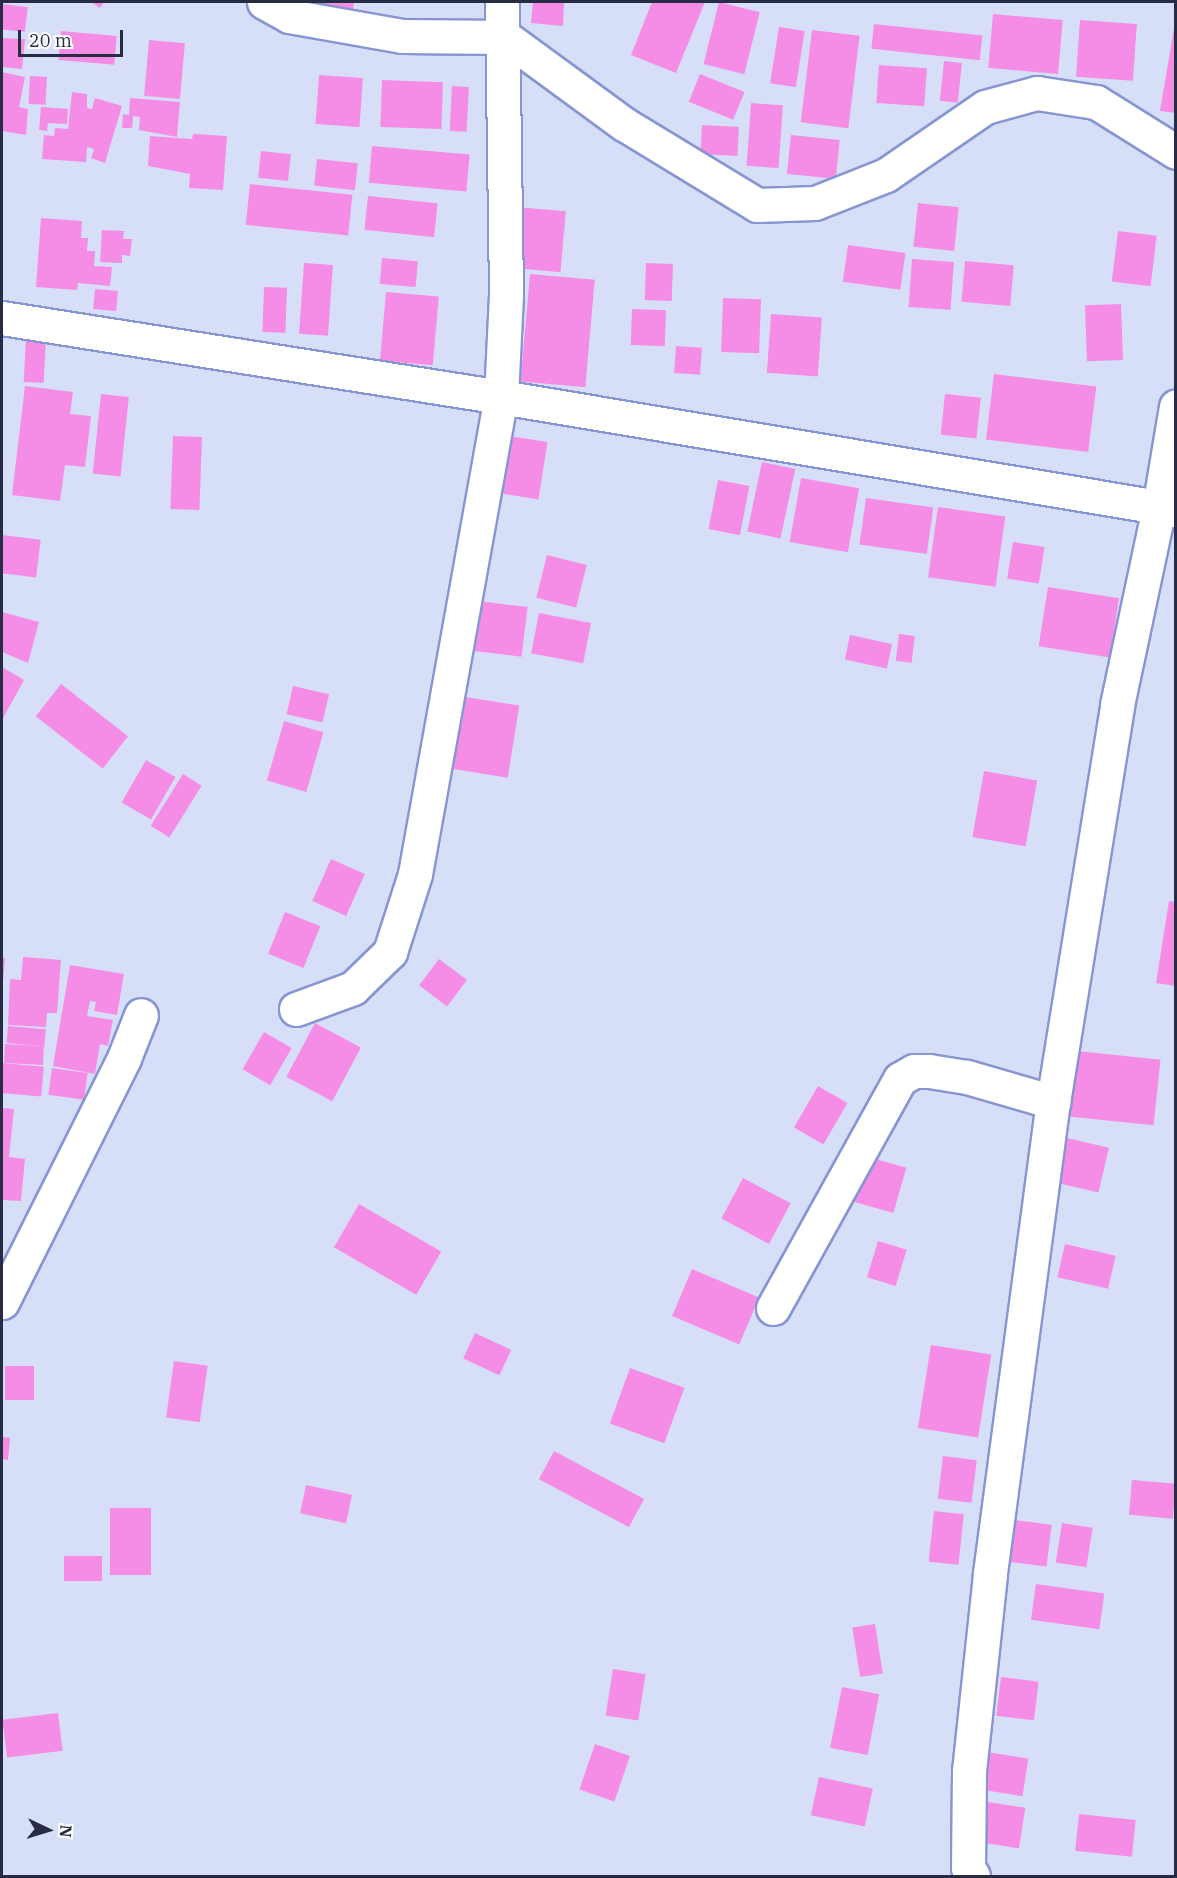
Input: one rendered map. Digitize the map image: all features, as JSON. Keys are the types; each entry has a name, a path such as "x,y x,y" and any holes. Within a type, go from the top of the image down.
{"street":[{"path":"264,2 289,16 402,36 505,38 624,124 757,206 815,203 886,176 985,107 1037,93 1096,102 1176,152"},
{"path":"296,1009 353,988 390,952 415,874 501,397 506,294 505,38 502,2"},
{"path":"2,318 501,397 1167,509"},
{"path":"973,1876 968,1868 967,1818 973,1736 990,1573 1053,1102 1117,705 1167,509 1176,406"},
{"path":"2,1302 124,1058 141,1015"},
{"path":"773,1308 900,1079 914,1071 929,1071 967,1077 1053,1102"}],"building":[{"path":"91,2 104,2 100,8"},
{"path":"310,2 354,2 351,24 310,6"},
{"path":"533,2 564,2 563,26 531,23"},
{"path":"652,2 705,2 676,73 631,55"},
{"path":"719,2 760,12 744,74 704,64"},
{"path":"2,4 28,7 25,32 2,29"},
{"path":"993,14 1063,20 1058,74 988,68"},
{"path":"1176,16 1176,113 1160,111"},
{"path":"1080,20 1137,24 1133,81 1076,77"},
{"path":"874,24 982,35 980,60 871,49"},
{"path":"779,27 805,31 796,87 770,83"},
{"path":"812,30 860,36 848,128 801,122"},
{"path":"61,31 117,36 114,65 58,60"},
{"path":"2,38 25,39 22,69 2,67"},
{"path":"149,40 185,43 180,99 144,96"},
{"path":"944,61 962,63 958,103 940,101"},
{"path":"879,65 927,68 924,106 876,103"},
{"path":"2,72 25,77 19,107 28,109 26,135 2,131"},
{"path":"700,74 745,92 733,120 689,102"},
{"path":"319,75 363,78 359,127 316,124"},
{"path":"30,76 47,77 46,105 29,104"},
{"path":"382,80 443,82 441,129 380,127"},
{"path":"452,86 469,87 467,132 450,131"},
{"path":"72,92 87,94 87,108 92,109 95,98 122,106 105,163 91,158 94,149 87,147 86,162 42,159 44,135 54,136 55,128 68,129"},
{"path":"130,98 180,102 177,137 139,130 140,117 133,116 132,128 122,128 123,114 129,115"},
{"path":"751,103 783,105 779,168 747,166"},
{"path":"41,107 68,109 67,124 48,123 47,131 39,130"},
{"path":"702,125 739,127 737,156 700,154"},
{"path":"193,134 227,136 223,190 189,188 190,174 148,166 150,136 192,139"},
{"path":"791,135 840,140 836,179 787,174"},
{"path":"372,146 470,155 466,191 369,183"},
{"path":"261,151 291,154 288,181 258,178"},
{"path":"317,159 358,163 355,190 314,186"},
{"path":"250,184 352,195 348,236 246,225"},
{"path":"368,196 438,203 434,237 364,230"},
{"path":"918,203 959,207 954,251 913,247"},
{"path":"516,207 566,211 560,272 511,268"},
{"path":"41,218 82,221 81,238 88,238 87,251 95,251 94,266 112,267 110,286 78,283 77,290 36,287"},
{"path":"102,230 124,231 123,239 132,239 130,256 122,255 122,263 100,262"},
{"path":"1118,231 1157,236 1150,286 1112,282"},
{"path":"848,245 905,253 900,290 843,282"},
{"path":"382,258 418,261 416,287 380,284"},
{"path":"912,259 954,262 951,310 909,307"},
{"path":"965,261 1014,265 1010,306 961,302"},
{"path":"304,263 333,265 328,336 299,334"},
{"path":"646,263 673,264 672,301 645,300"},
{"path":"530,274 595,280 585,387 521,382"},
{"path":"264,287 287,288 285,333 262,332"},
{"path":"95,289 118,291 116,311 93,309"},
{"path":"386,292 439,297 433,365 380,361"},
{"path":"723,298 761,299 759,353 721,352"},
{"path":"1121,304 1123,360 1087,361 1085,305"},
{"path":"632,309 666,310 665,346 631,345"},
{"path":"771,314 822,318 818,376 767,373"},
{"path":"26,338 46,339 44,383 24,382"},
{"path":"676,346 702,348 700,375 674,373"},
{"path":"994,374 1096,387 1088,452 986,440"},
{"path":"25,386 73,392 70,414 91,416 85,467 65,465 60,501 12,495"},
{"path":"101,394 129,397 120,476 93,474"},
{"path":"945,394 981,398 977,439 941,435"},
{"path":"173,436 202,437 199,510 170,509"},
{"path":"509,436 548,442 538,499 500,493"},
{"path":"762,462 795,469 780,539 747,531"},
{"path":"801,478 859,488 848,552 790,542"},
{"path":"718,480 749,486 740,535 708,529"},
{"path":"866,498 933,507 927,554 859,545"},
{"path":"938,507 1005,516 995,587 928,577"},
{"path":"2,535 41,540 36,577 2,573"},
{"path":"1013,542 1045,547 1039,584 1007,579"},
{"path":"547,555 587,565 576,608 536,598"},
{"path":"1048,587 1119,598 1110,658 1039,646"},
{"path":"478,601 528,607 522,657 472,651"},
{"path":"2,612 39,622 28,663 2,652"},
{"path":"539,613 591,623 583,663 531,653"},
{"path":"899,634 915,636 912,663 896,661"},
{"path":"850,635 892,644 887,668 845,659"},
{"path":"2,667 24,680 2,720"},
{"path":"61,684 128,736 103,769 36,716"},
{"path":"293,686 329,694 323,723 286,714"},
{"path":"459,696 519,706 508,778 448,768"},
{"path":"284,721 323,732 306,792 267,781"},
{"path":"146,760 175,777 151,819 122,802"},
{"path":"984,771 1037,780 1026,846 972,837"},
{"path":"183,774 202,786 169,837 151,826"},
{"path":"331,859 365,874 346,916 312,901"},
{"path":"1169,901 1176,902 1176,986 1156,983"},
{"path":"285,912 320,926 303,968 268,954"},
{"path":"23,957 61,960 57,1013 47,1013 46,1027 8,1025 10,979 21,980"},
{"path":"2,958 5,958 3,982 2,982"},
{"path":"439,959 467,980 447,1006 419,985"},
{"path":"70,965 124,974 117,1015 94,1011 96,1002 90,1001 87,1016 113,1020 108,1046 100,1044 95,1074 53,1066"},
{"path":"315,1023 361,1047 332,1101 286,1077"},
{"path":"8,1026 46,1029 44,1046 7,1043"},
{"path":"264,1032 292,1048 270,1085 242,1069"},
{"path":"5,1044 44,1046 43,1065 4,1063"},
{"path":"1068,1050 1160,1060 1154,1125 1061,1116"},
{"path":"2,1063 44,1067 41,1097 2,1093"},
{"path":"52,1068 88,1073 84,1100 48,1095"},
{"path":"818,1086 847,1103 823,1145 794,1128"},
{"path":"2,1108 14,1109 9,1157 25,1159 21,1201 2,1200"},
{"path":"1067,1138 1109,1148 1099,1192 1057,1183"},
{"path":"865,1156 906,1168 893,1213 852,1201"},
{"path":"743,1178 791,1203 769,1244 721,1219"},
{"path":"359,1204 441,1252 416,1295 334,1247"},
{"path":"878,1241 907,1250 896,1286 867,1277"},
{"path":"1065,1244 1116,1256 1108,1289 1057,1277"},
{"path":"692,1269 759,1298 739,1344 672,1316"},
{"path":"475,1333 511,1350 499,1375 463,1358"},
{"path":"931,1345 991,1355 978,1438 918,1428"},
{"path":"174,1361 208,1366 200,1422 166,1417"},
{"path":"5,1366 34,1366 34,1400 5,1400"},
{"path":"630,1368 685,1388 664,1443 610,1423"},
{"path":"2,1437 10,1438 8,1460 2,1459"},
{"path":"554,1451 644,1499 629,1527 539,1479"},
{"path":"943,1456 977,1460 972,1503 938,1499"},
{"path":"1132,1480 1176,1484 1173,1519 1129,1515"},
{"path":"306,1485 352,1495 346,1523 300,1513"},
{"path":"110,1508 151,1508 151,1575 110,1575"},
{"path":"934,1511 964,1514 959,1565 929,1562"},
{"path":"1005,1519 1052,1525 1047,1566 1000,1561"},
{"path":"1062,1523 1093,1528 1086,1567 1056,1563"},
{"path":"64,1556 102,1556 102,1581 64,1581"},
{"path":"1036,1584 1104,1594 1099,1629 1031,1620"},
{"path":"875,1624 883,1673 860,1677 852,1628"},
{"path":"613,1669 646,1674 638,1721 606,1715"},
{"path":"1001,1677 1039,1682 1034,1720 996,1716"},
{"path":"842,1687 879,1694 867,1755 830,1748"},
{"path":"58,1713 63,1751 7,1758 2,1720"},
{"path":"595,1744 630,1756 614,1801 579,1789"},
{"path":"980,1751 1028,1759 1022,1796 974,1789"},
{"path":"819,1777 873,1788 865,1827 811,1815"},
{"path":"976,1800 1025,1808 1019,1848 970,1840"},
{"path":"1079,1814 1136,1820 1132,1857 1075,1851"}]}
